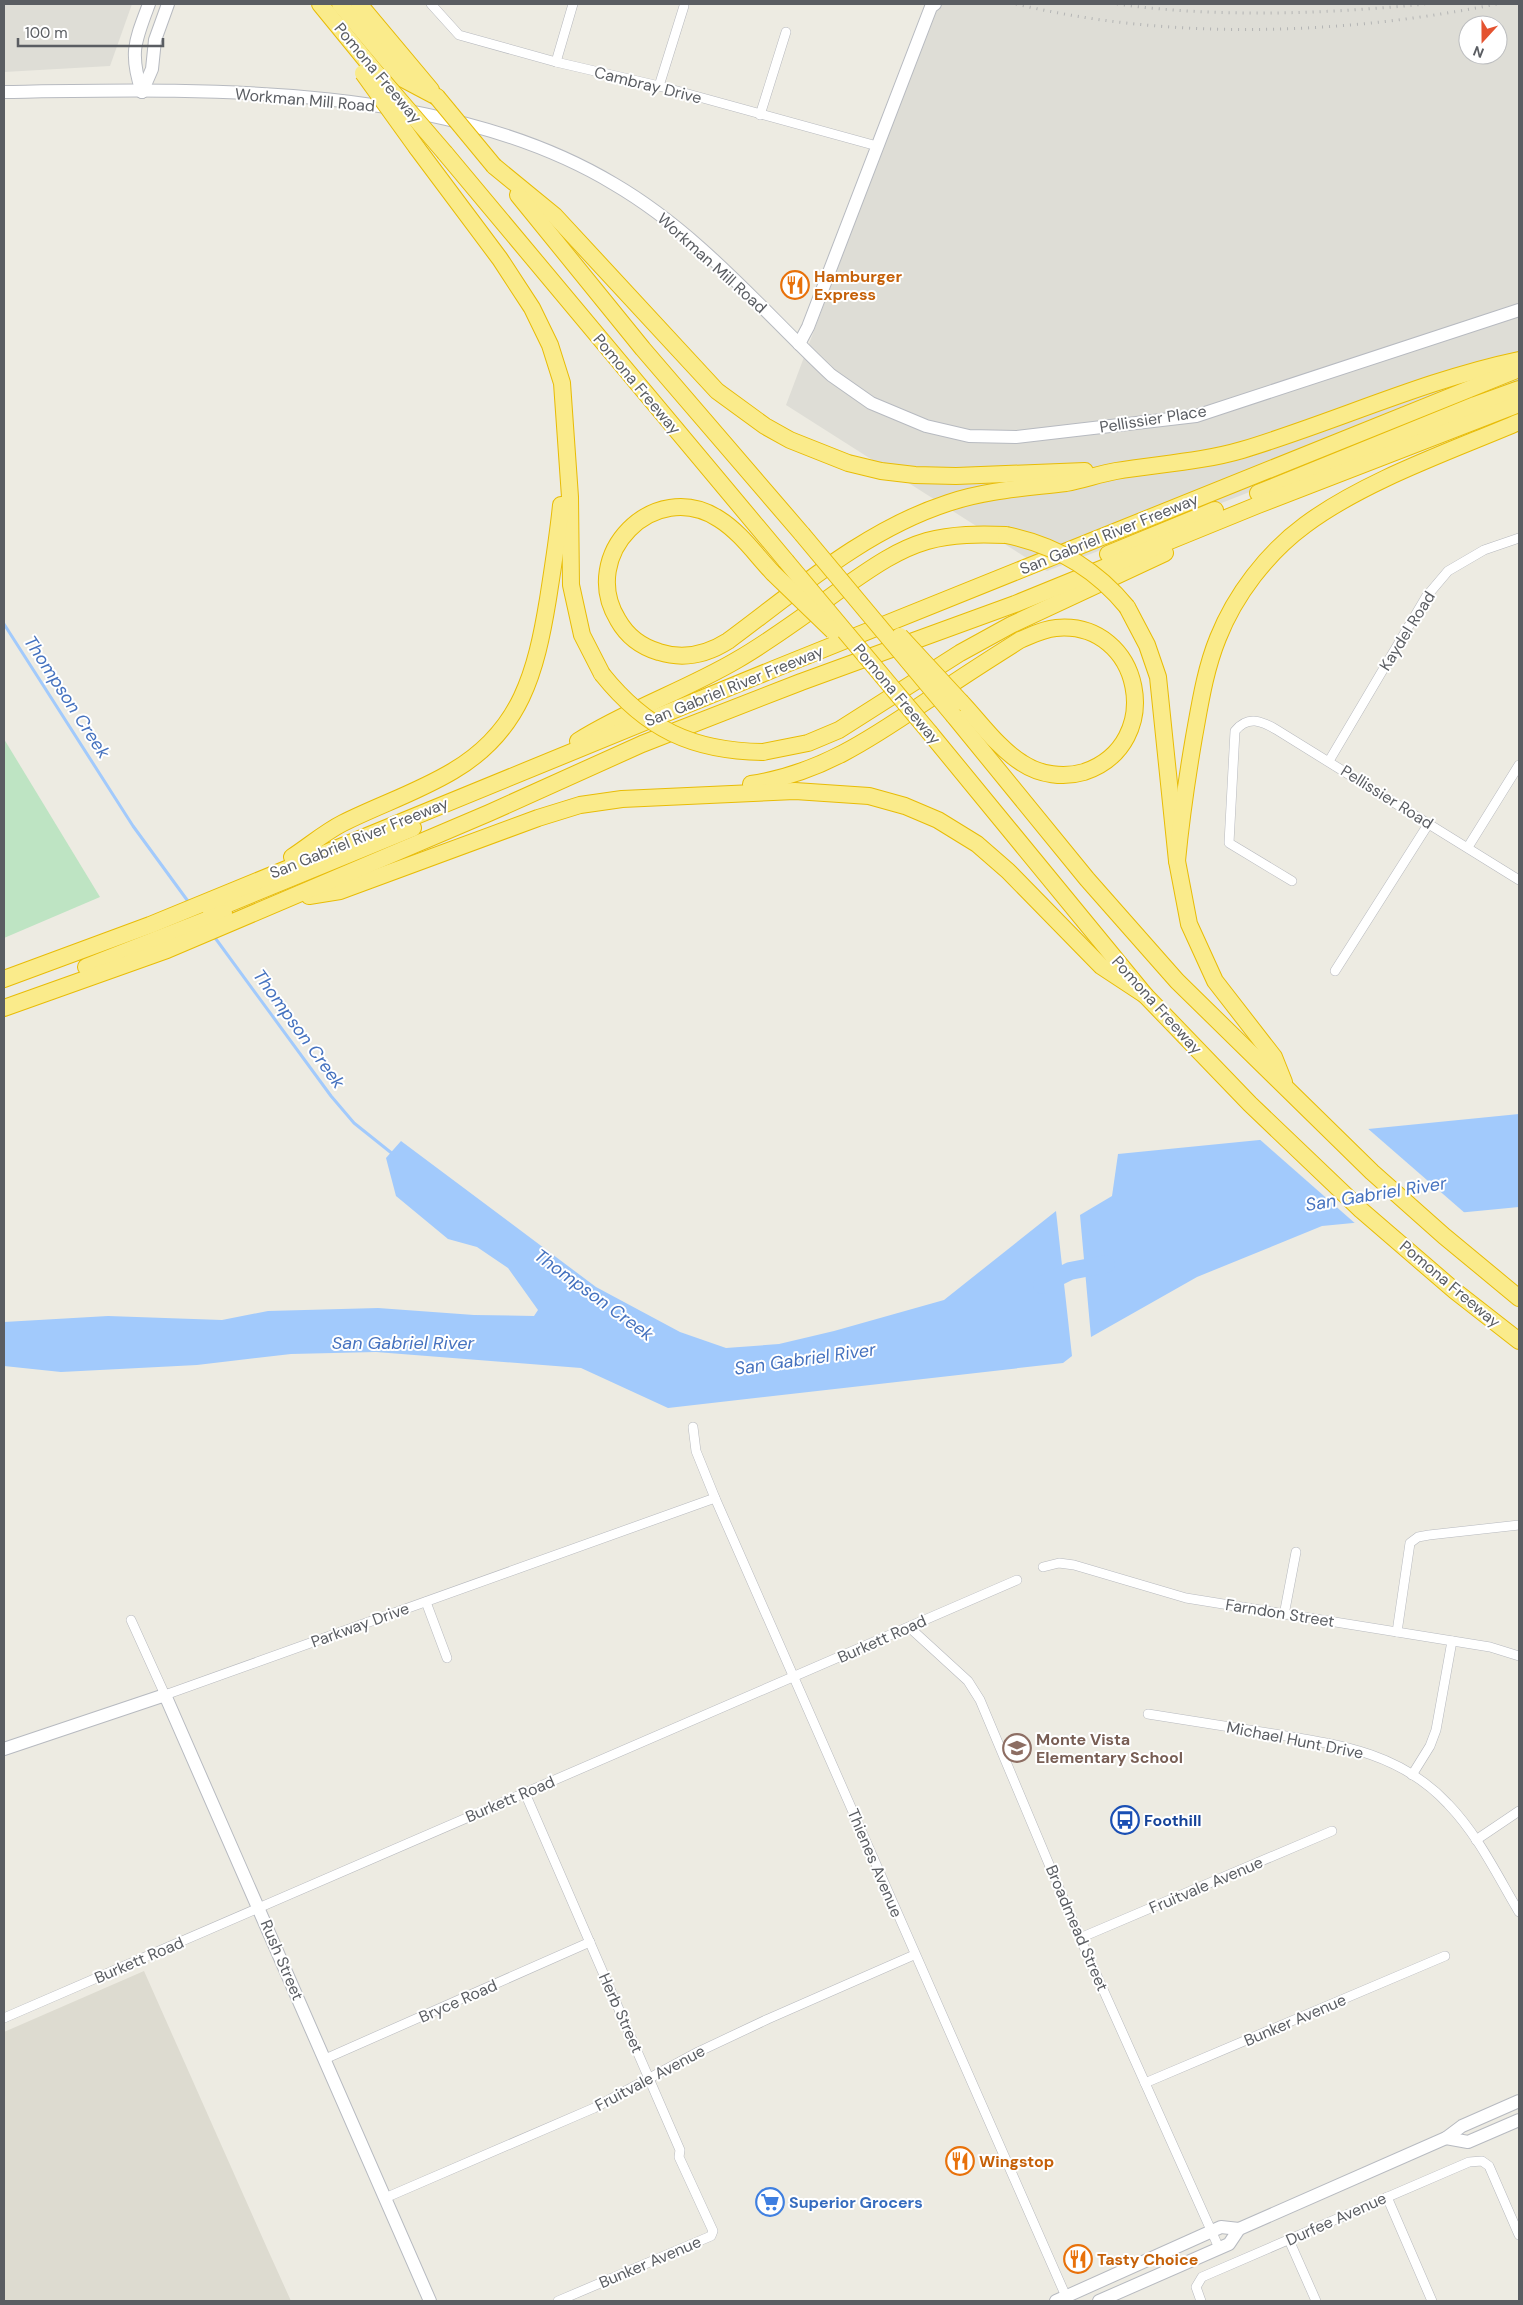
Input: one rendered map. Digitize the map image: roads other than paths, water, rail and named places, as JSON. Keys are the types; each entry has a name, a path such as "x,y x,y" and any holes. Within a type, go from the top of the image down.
{"highway":[{"path":"315,4 371,74 417,148 500,258 532,308 550,345 562,383 570,497 570,585 582,635 602,674 640,714 674,735 714,748 737,752 763,752 808,743 832,734 968,648 1139,566 1258,505"},
{"name":"Pomona Freeway","path":"320,4 371,74 445,154 896,692 1149,1000 1250,1104 1361,1210 1455,1291 1519,1340"},
{"path":"340,4 403,79 436,97"},
{"name":"Pomona Freeway","path":"359,4 643,349 802,534 957,709 1087,879 1175,978 1291,1094 1386,1185 1519,1298"},
{"path":"494,166 555,216 717,391 764,426 790,440 848,463 881,471 915,475 956,476 1066,471 1115,472"},
{"path":"896,692 773,573 738,535 720,519 702,511 682,507 665,509 646,516 632,525 620,539 607,574 607,590 612,610 622,626 633,639 649,649 668,655 700,655 728,641 854,549 912,517 949,502 988,492 1068,482 1115,472 1190,462 1242,450 1475,369 1519,360"},
{"name":"San Gabriel River Freeway","path":"4,979 158,937 254,897 266,876 1519,369"},
{"path":"254,897 1051,567 1519,382"},
{"path":"981,616 1001,598 1475,405 1519,389"},
{"name":"San Gabriel River Freeway","path":"4,1008 158,937 254,897 283,901 489,813 642,744 801,682 981,616 1258,505 1519,404"},
{"path":"1177,861 1182,806 1210,663 1218,637 1238,599 1262,565 1282,544 1305,525 1351,497 1423,462 1519,422"},
{"path":"266,876 341,824 454,771 492,740 510,719 534,668 540,642 557,542 567,460"},
{"path":"537,766 610,721 697,682 738,660 874,565 909,547 943,537 967,534 1006,535 1044,545 1081,563 1096,575 1127,607 1147,645 1158,677 1177,861 1189,924 1213,976 1274,1057 1291,1094"},
{"path":"680,796 769,782 815,768 884,730 1004,651 1042,630 1056,628 1074,629 1092,634 1107,643 1121,656 1131,673 1135,690 1136,710 1131,730 1123,745 1110,758 1095,768 1076,774 1059,775 1041,772 1023,764 957,709"},
{"path":"283,901 340,891 538,818 580,805 622,799 795,791 869,796 905,806 938,820 976,844 1008,871 1101,966 1149,1000"},
{"path":"254,897 458,817 489,813"},
{"path":"4,990 158,937"},
{"path":"4,997 158,937"}],"main road":[{"path":"142,92 135,69 135,51 138,35 149,4"},
{"path":"142,92 152,69 155,40 168,4"},
{"path":"799,344 808,327 932,5"},
{"name":"Workman Mill Road","path":"4,92 248,94 350,103 443,117 524,141 578,164 615,184 670,222 713,260 799,344"},
{"name":"Pellissier Place","path":"799,344 850,389 871,403 898,416 946,432 969,436 1016,437 1196,416 1519,310"},
{"name":"Parkway Drive","path":"4,1749 165,1695"},
{"name":"Rush Street","path":"165,1695 260,1908 430,2301"},
{"name":"Durfee Avenue","path":"1099,2301 1229,2244 1239,2230 1446,2138 1462,2126 1519,2101"},
{"path":"1446,2138 1468,2142 1519,2120"},
{"name":"Durfee Avenue","path":"1063,2300 1221,2227 1239,2230"}],"street":[{"name":"Cambray Drive","path":"431,4 459,34 556,62 659,86 877,146"},
{"path":"556,62 573,4"},
{"path":"659,86 684,6"},
{"path":"760,115 786,32"},
{"name":"Kaydel Road","path":"1329,761 1426,597 1448,571 1484,550 1519,538"},
{"name":"Pellissier Road","path":"1292,881 1229,843 1235,731 1240,725 1252,720 1263,722 1329,761 1519,880"},
{"path":"1468,847 1519,765"},
{"path":"1334,971 1429,823"},
{"name":"Thienes Avenue","path":"693,1427 696,1451 715,1498 1063,2300"},
{"name":"Parkway Drive","path":"165,1695 715,1498"},
{"path":"1397,1632 1410,1543 1418,1537 1429,1535 1519,1524"},
{"path":"1284,1615 1296,1552"},
{"name":"Farndon Street","path":"1044,1567 1059,1564 1074,1565 1186,1598 1490,1647 1519,1656"},
{"name":"Burkett Road","path":"4,2018 1017,1580"},
{"path":"426,1602 447,1658"},
{"name":"Rush Street","path":"131,1620 165,1695"},
{"name":"Broadmead Street","path":"909,1627 968,1681 980,1700 1080,1938 1219,2248"},
{"path":"1412,1774 1430,1746 1436,1730 1452,1642"},
{"name":"Michael Hunt Drive","path":"1148,1714 1343,1745 1381,1757 1412,1774 1448,1803 1466,1824 1519,1912"},
{"name":"Herb Street","path":"525,1792 650,2078 680,2150 679,2157 713,2234"},
{"path":"1476,1840 1519,1811"},
{"name":"Fruitvale Avenue","path":"1080,1938 1332,1832"},
{"name":"Bryce Road","path":"325,2059 590,1942"},
{"name":"Fruitvale Avenue","path":"385,2198 594,2108 698,2052 914,1955"},
{"name":"Bunker Avenue","path":"1145,2083 1445,1956"},
{"name":"Durfee Avenue","path":"1201,2301 1196,2287 1202,2277 1468,2162 1482,2161 1489,2166 1519,2235"},
{"path":"1387,2197 1432,2301"},
{"name":"Bunker Avenue","path":"558,2301 713,2234"},
{"path":"1289,2240 1316,2301"}],"water":[{"path":"1519,1114 1519,1207 1322,1226 1197,1277 1091,1337 1080,1215 1112,1196 1118,1154"},
{"path":"401,1141 596,1287 680,1332 726,1348 779,1344 834,1331 944,1300 1056,1211 1072,1356 1063,1363 668,1408 581,1368 376,1352 291,1354 197,1365 61,1372 4,1366 4,1322 108,1316 222,1320 268,1311 378,1308 474,1315 534,1316 538,1310 508,1268 477,1247 448,1239 396,1196 386,1158"}],"waterway":[{"name":"Thompson Creek","path":"4,624 133,826 190,904"},
{"name":"Thompson Creek","path":"213,935 331,1096 354,1123 394,1155"},
{"name":"San Gabriel River","path":"1042,1285 1070,1271 1106,1264"}],"railway":[{"path":"1016,4 1075,16 1135,24 1256,29 1378,22 1497,4"},
{"path":"1117,4 1232,13 1310,12 1425,4"}],"place":[{"name":"Hamburger Express","path":"795,285"},
{"name":"Monte Vista Elementary School","path":"1017,1748"},
{"name":"Foothill","path":"1125,1820"},
{"name":"Wingstop","path":"960,2161"},
{"name":"Superior Grocers","path":"770,2202"},
{"name":"Tasty Choice","path":"1078,2259"}]}
